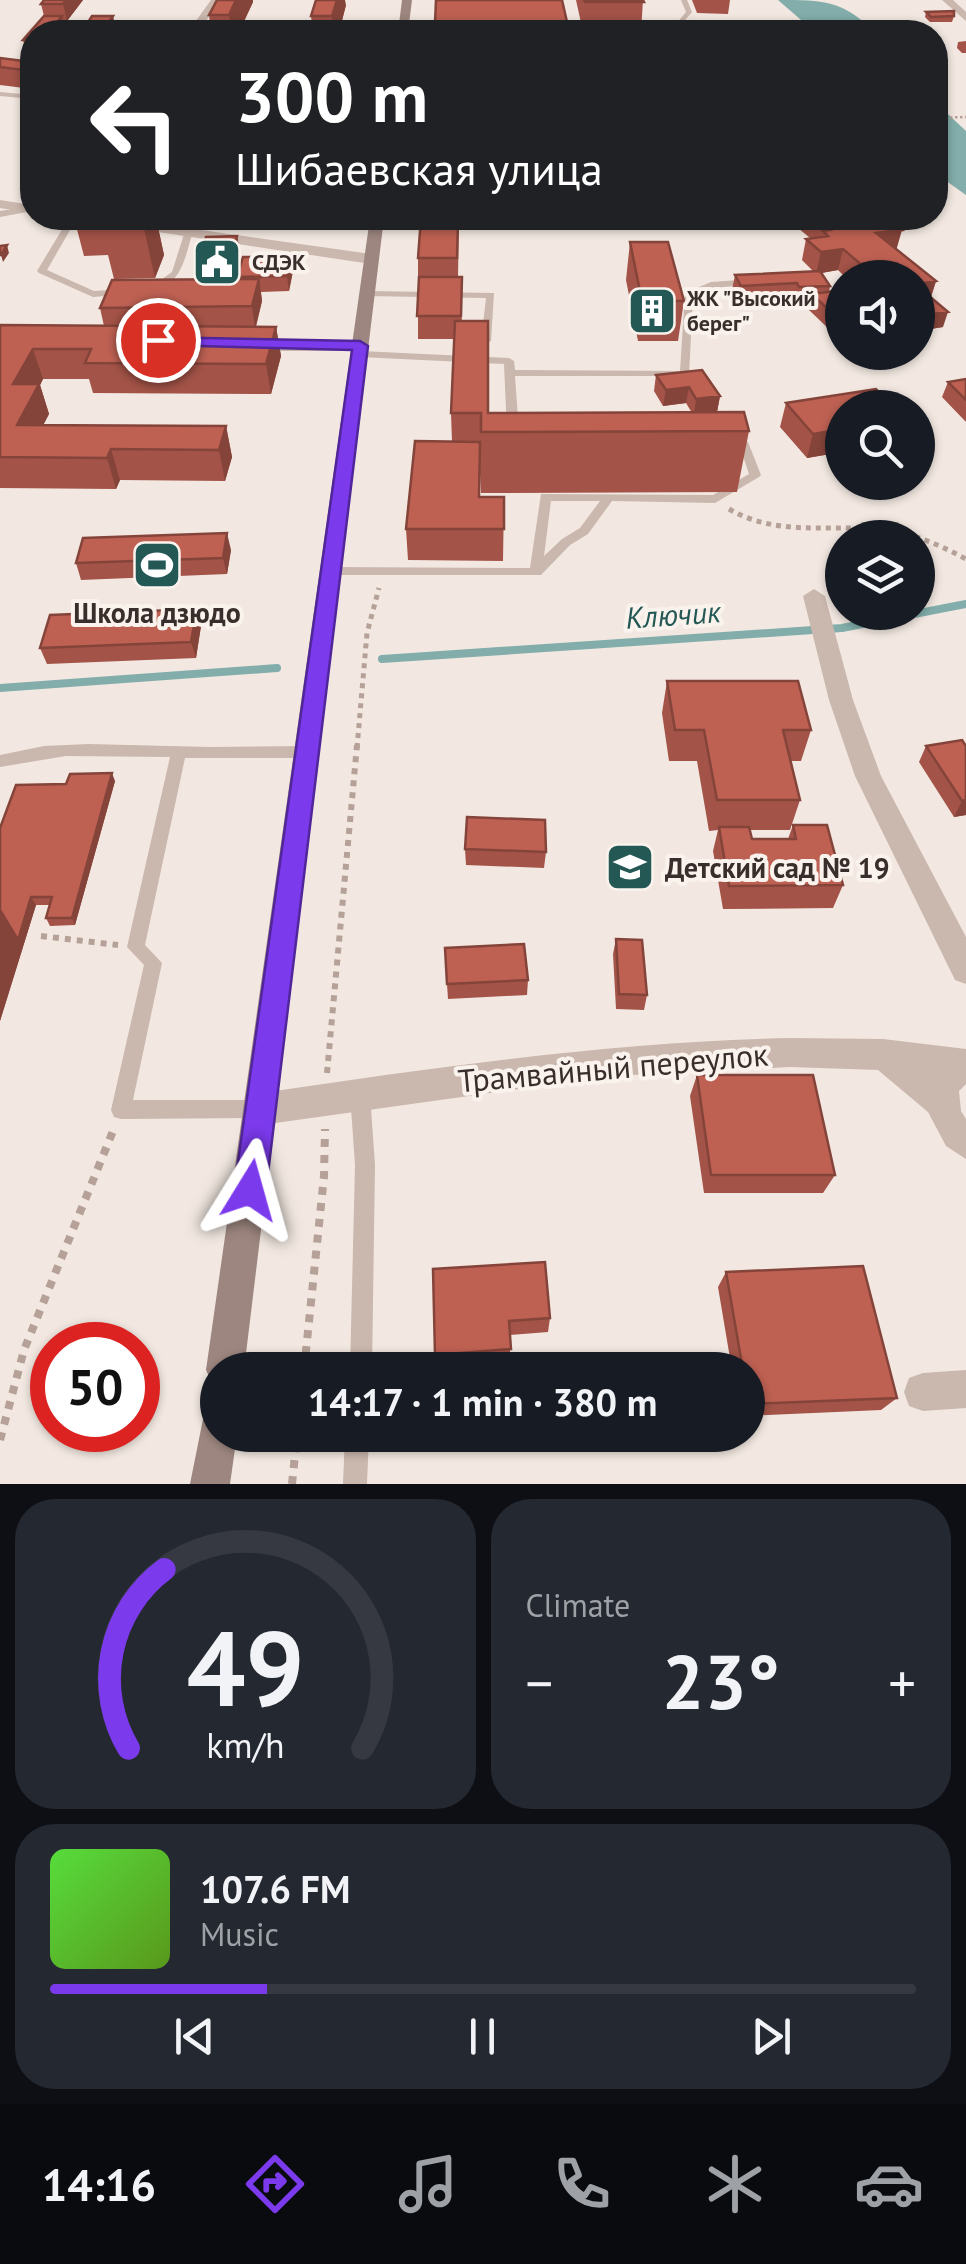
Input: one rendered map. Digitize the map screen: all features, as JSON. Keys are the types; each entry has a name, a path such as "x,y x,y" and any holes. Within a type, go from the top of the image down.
{"main road":[{"path":"228,1352 376,230"},
{"path":"210,1484 215,1452"}],"street":[{"path":"946,0 966,18"},
{"path":"174,230 372,260"},
{"path":"237,340 271,346 360,350"},
{"path":"814,596 837,687 878,798 959,933 966,971"},
{"name":"Трамвайный переулок","path":"261,1109 486,1075 638,1059 844,1050 966,1065"},
{"path":"883,1054 941,1102"},
{"path":"966,1065 950,1075 941,1102 946,1118 966,1143"},
{"path":"922,1392 966,1389"}],"lane":[{"path":"66,230 42,272 93,294 156,289 176,273 188,232"},
{"path":"510,373 685,374 688,296 711,285 766,281"},
{"path":"367,294 491,295 484,360"},
{"path":"360,350 509,361 514,443"},
{"path":"536,572 545,497 714,499 755,475 744,444 724,444"},
{"path":"332,570 536,572 566,542 584,532 608,498"},
{"path":"0,761 37,750 89,747 309,752"},
{"path":"179,752 136,947 154,963 122,1110 261,1109"},
{"path":"360,1094 364,1165 361,1352"},
{"path":"355,1484 356,1452"}],"path":[{"path":"714,499 748,523 912,534 966,558"},
{"path":"306,1352 324,1176 326,1099 367,633 384,571"},
{"path":"41,936 136,947"},
{"path":"0,1440 24,1350 122,1110"},
{"path":"292,1484 295,1452"}],"water":[{"path":"778,0 831,4 860,20 801,20"},
{"path":"948,114 966,131 966,195 948,182"}],"building":[{"path":"44,0 66,0 63,4 41,4"},
{"path":"217,0 236,0 229,15 209,15"},
{"path":"316,0 337,0 332,16 311,16"},
{"path":"436,0 562,0 567,20 435,20"},
{"path":"643,0 644,2 585,2"},
{"path":"954,11 954,16 931,17 926,12"},
{"path":"44,16 62,16 59,20 40,20"},
{"path":"92,16 113,16 110,20 90,20"},
{"path":"0,58 20,60 20,70 0,67"},
{"path":"420,230 458,230 457,258 418,258"},
{"path":"902,230 876,233 910,260 856,260 843,249 821,252 806,239 828,236 823,231"},
{"path":"237,236 232,257 200,257 206,237"},
{"path":"630,242 668,242 684,301 642,301"},
{"path":"243,257 291,257 287,276 237,277"},
{"path":"820,271 825,286 799,287 797,283 741,286 735,275"},
{"path":"419,277 462,277 461,316 417,316"},
{"path":"259,279 252,306 100,308 112,280"},
{"path":"825,292 825,306 812,294"},
{"path":"935,301 948,312 935,314"},
{"path":"455,321 488,321 488,413 744,412 749,431 481,432 481,413 451,413"},
{"path":"0,325 276,327 266,364 85,363 91,349 33,349 13,384 39,384 17,425 226,426 219,450 111,449 107,458 0,457"},
{"path":"702,370 720,396 696,399 689,387 666,390 656,375"},
{"path":"966,379 966,400 948,382"},
{"path":"825,397 825,432 813,434 786,403"},
{"path":"415,441 480,442 479,497 504,497 504,529 406,529"},
{"path":"227,533 223,558 76,563 83,538"},
{"path":"197,609 191,642 40,648 50,615"},
{"path":"667,681 798,681 811,730 783,730 800,800 717,800 704,730 675,730"},
{"path":"962,740 966,746 966,800 962,801 926,746"},
{"path":"112,773 72,918 46,918 52,897 31,897 18,940 0,910 0,828 16,785 66,784 70,774"},
{"path":"467,817 545,820 546,852 465,849"},
{"path":"793,825 827,825 843,885 729,886 719,827 749,827 752,839 796,839"},
{"path":"616,939 642,940 647,995 619,994"},
{"path":"524,944 528,980 447,984 445,948"},
{"path":"697,1075 813,1075 835,1175 711,1175"},
{"path":"545,1262 550,1318 509,1321 511,1349 435,1352 433,1269"},
{"path":"863,1266 897,1398 765,1403 765,1352 740,1352 726,1272"}],"waterway":[{"name":"Ключик","path":"382,659 842,628 966,604"},
{"name":"Ключик","path":"0,688 277,668"}],"place":[{"name":"СДЭК","path":"217,262"},
{"name":"ЖК \"Высокий берег\"","path":"652,311"},
{"name":"Школа дзюдо","path":"157,565"},
{"name":"Детский сад № 19","path":"630,867"}],"route":[{"path":"158,340 360,346 250,1190"}]}
